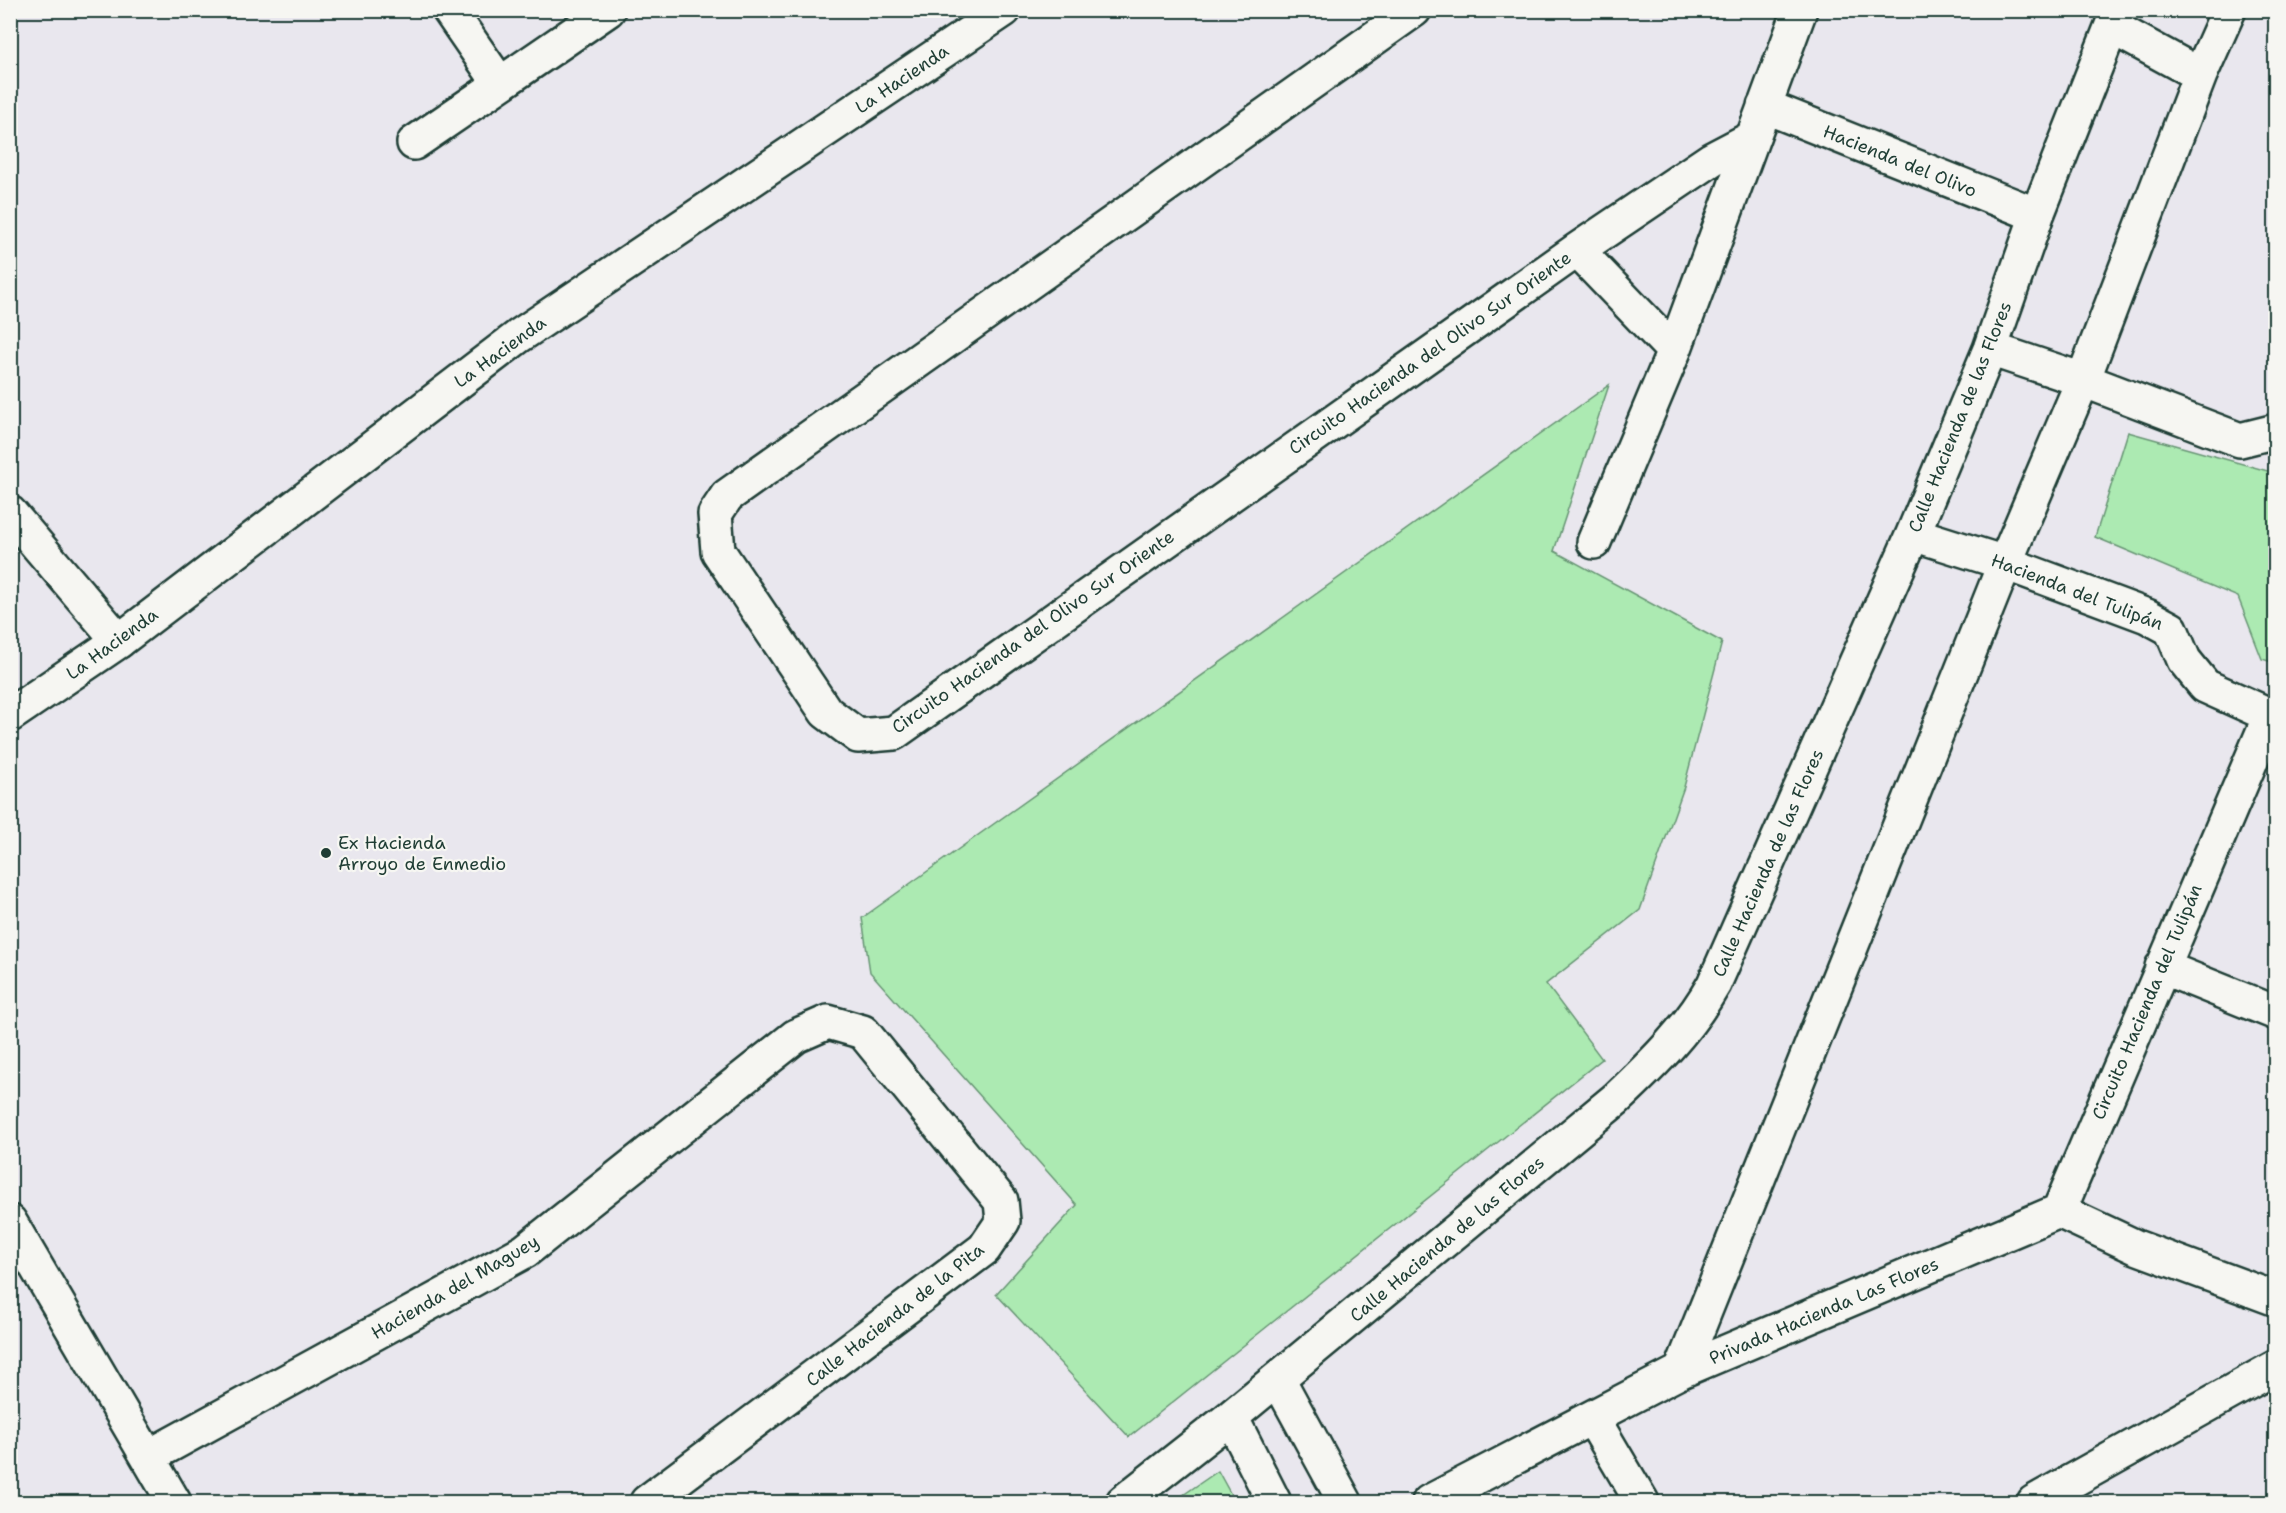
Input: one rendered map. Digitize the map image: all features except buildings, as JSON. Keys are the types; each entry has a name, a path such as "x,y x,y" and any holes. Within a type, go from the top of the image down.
{"street":[{"path":"449,10 500,84"},
{"path":"414,143 608,10"},
{"name":"La Hacienda","path":"10,715 119,641 519,336 1004,10"},
{"name":"Circuito Hacienda del Olivo Sur Oriente","path":"1414,10 727,496 715,514 718,551 826,712 858,736 894,733 1576,250 1712,159 1752,138"},
{"path":"1594,542 1674,351 1800,10"},
{"path":"1681,1371 2005,563 2083,380 2200,75 2229,10"},
{"path":"2115,19 2200,75"},
{"name":"Calle Hacienda de las Flores","path":"1123,1503 1231,1417 1616,1098 1685,1030 1714,984 1914,534 1990,349 2037,215 2115,19"},
{"name":"Hacienda del Olivo","path":"1764,106 2037,215"},
{"path":"1576,250 1674,351"},
{"path":"1990,349 2083,380 2240,440 2276,431"},
{"path":"10,513 119,641"},
{"name":"Hacienda del Tulipán","path":"1914,534 2005,563 2147,616 2171,629 2184,660 2205,686 2273,717"},
{"name":"Circuito Hacienda del Tulipán","path":"2059,1211 2162,967 2273,717"},
{"path":"2162,967 2276,1013"},
{"name":"Hacienda del Maguey","path":"148,1457 525,1251 796,1035 828,1022"},
{"name":"Calle Hacienda de la Pita","path":"646,1503 984,1249 1003,1221 1001,1201 863,1032 828,1022"},
{"path":"2059,1211 2136,1247 2276,1299"},
{"name":"Privada Hacienda Las Flores","path":"1593,1419 1681,1371 2059,1211"},
{"path":"13,1234 174,1503"},
{"path":"2034,1503 2276,1367"},
{"path":"1278,1378 1345,1503"},
{"path":"1231,1417 1274,1503"},
{"path":"1429,1503 1593,1419 1642,1503"}],"green space":[{"path":"1609,385 1554,551 1722,642 1684,787 1640,910 1546,984 1602,1059 1129,1437 996,1294 1077,1205 870,972 862,918"},
{"path":"2128,432 2275,473 2275,663 2262,659 2238,597 2095,537"},
{"path":"1218,1471 1235,1502 1173,1502"}],"place":[{"name":"Ex Hacienda Arroyo de Enmedio","path":"326,853"}]}
